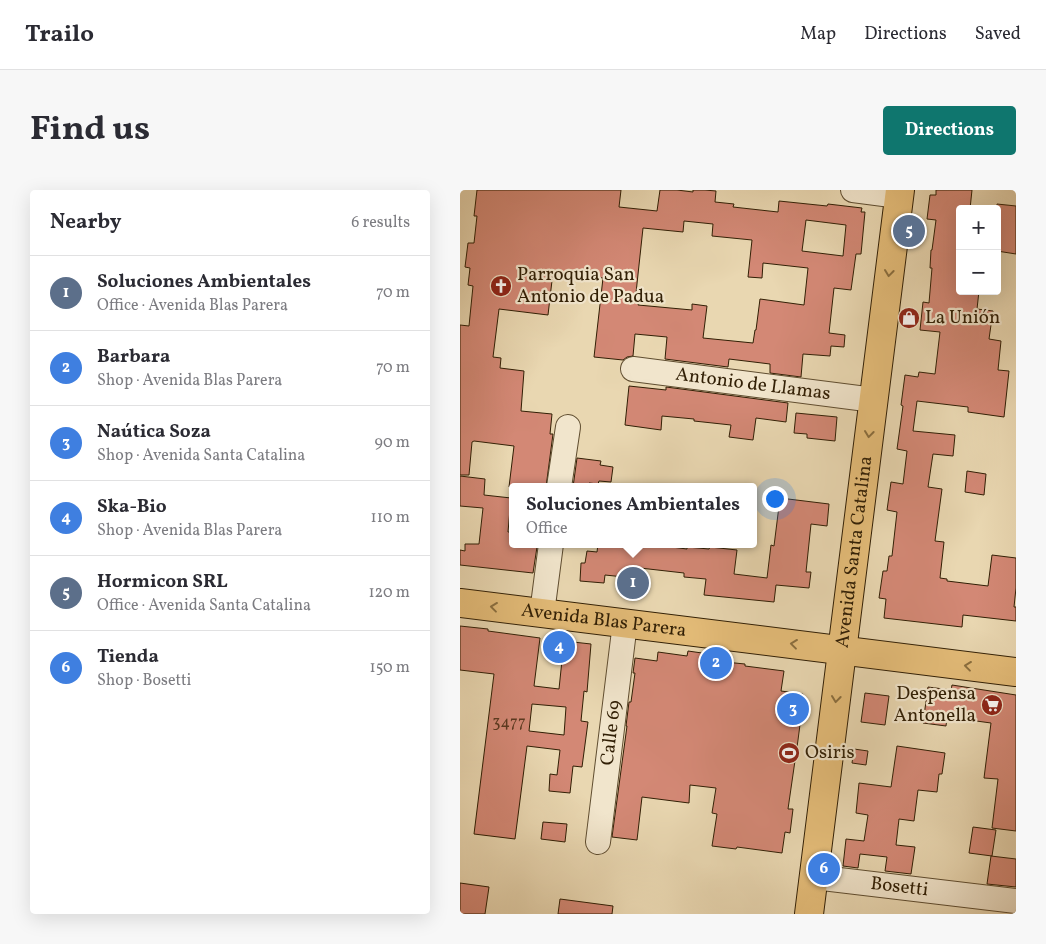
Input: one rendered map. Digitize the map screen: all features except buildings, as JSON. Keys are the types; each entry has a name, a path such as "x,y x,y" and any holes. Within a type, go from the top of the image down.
{"main road":[{"name":"Avenida Santa Catalina","path":"810,914 899,193"},
{"name":"Avenida Blas Parera","path":"460,603 1016,672"}],"street":[{"path":"853,190 899,193"},
{"name":"Antonio de Llamas","path":"633,369 874,400"},
{"path":"560,483 568,427"},
{"path":"542,613 550,548"},
{"name":"Calle 69","path":"598,842 625,623"},
{"name":"Bosetti","path":"814,876 1016,902"}],"place":[{"name":"Hormicon SRL","path":"909,231"},
{"name":"Parroquia San Antonio de Padua","path":"501,286"},
{"name":"La Unión","path":"909,318"},
{"name":"Soluciones Ambientales","path":"633,583"},
{"name":"Ska-Bio","path":"559,647"},
{"name":"Barbara","path":"716,663"},
{"name":"Despensa Antonella","path":"992,705"},
{"name":"Naútica Soza","path":"793,709"},
{"name":"Osiris","path":"789,753"},
{"name":"Tienda","path":"824,869"}]}
